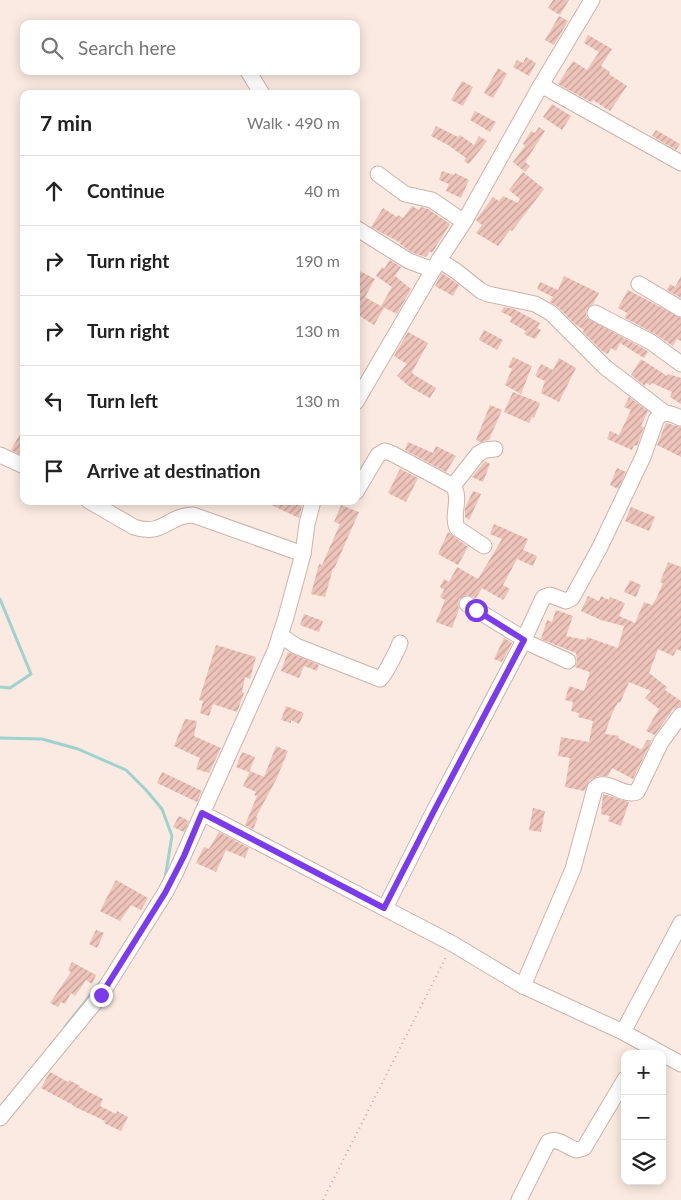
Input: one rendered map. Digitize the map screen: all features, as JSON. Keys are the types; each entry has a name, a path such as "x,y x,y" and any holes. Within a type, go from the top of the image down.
{"street":[{"path":"360,395 436,265 464,222 541,85 592,0"},
{"path":"250,75 260,90"},
{"path":"541,85 681,163"},
{"path":"378,174 405,194 432,200 464,222"},
{"path":"360,230 409,261 436,265 456,271 481,291 535,304 551,313 605,367 665,413 681,418"},
{"path":"639,284 681,309"},
{"path":"595,313 650,342 681,364"},
{"path":"384,908 524,640 544,597 550,595 566,601 572,598 599,549 642,457 658,415 665,413"},
{"path":"453,486 478,454 485,450 495,449"},
{"path":"360,485 378,455 386,451 393,454 453,486 456,492 455,518 457,528 484,546"},
{"path":"0,455 20,464"},
{"path":"97,505 134,528 142,530 157,530 185,515 193,515 303,554"},
{"path":"0,1118 101,995 165,893 184,856 280,635 303,554 312,505"},
{"path":"466,604 524,640 568,661"},
{"path":"280,635 296,646 380,679 385,676 400,643"},
{"path":"523,986 573,869 595,788 603,784 627,793 637,792 661,742 681,715"},
{"path":"202,813 453,944 523,986 623,1032 642,1049 681,1064"},
{"path":"623,1032 681,923"},
{"path":"519,1200 548,1142 551,1140 559,1141 576,1150 584,1148 621,1086"}],"path":[{"path":"323,1200 453,944"}],"building":[{"path":"553,0 569,0 560,15 548,8"},
{"path":"559,16 568,21 554,45 545,40"},
{"path":"588,35 612,49 601,66 627,86 610,111 593,100 591,102 558,84 573,61 587,70 599,52 584,43"},
{"path":"526,57 536,63 529,76 513,67 517,60 523,63"},
{"path":"498,68 507,74 493,98 484,93"},
{"path":"462,81 473,87 463,106 451,100"},
{"path":"552,104 571,116 562,130 543,117"},
{"path":"475,111 496,122 490,132 470,120"},
{"path":"436,126 458,137 460,135 474,145 479,136 487,141 469,164 464,161 466,158 431,136"},
{"path":"539,127 545,131 525,162 530,166 525,172 513,162 525,146 523,144 531,131 535,133"},
{"path":"656,130 680,144 676,150 652,136"},
{"path":"442,171 454,175 455,173 469,180 461,198 446,191 449,184 439,180"},
{"path":"523,172 544,189 498,246 476,233 482,225 476,220 493,197 499,201 503,196 518,203 520,199 509,190"},
{"path":"412,206 419,210 421,207 428,209 450,224 432,253 430,251 426,257 413,253 401,243 371,227 383,208 397,217 398,215 403,218"},
{"path":"390,260 401,267 395,276 411,289 397,314 381,306 392,287 376,276"},
{"path":"360,271 375,279 365,297 384,308 374,325 360,316"},
{"path":"442,273 459,285 453,296 435,286"},
{"path":"564,276 599,293 593,304 587,309 587,318 646,350 648,352 644,358 620,343 616,351 611,348 608,354 602,351 583,332 584,330 550,302 553,297 537,289 540,282 558,290"},
{"path":"681,276 681,298 667,290 670,284 675,287"},
{"path":"628,290 681,318 681,341 677,339 673,346 625,318 627,313 618,308"},
{"path":"504,307 514,309 540,323 537,328 541,330 535,339 524,334 526,331 510,322 512,317 501,312"},
{"path":"484,330 503,340 497,350 479,340"},
{"path":"408,332 428,343 412,372 436,388 430,398 410,387 397,376 407,364 394,356"},
{"path":"513,357 532,366 521,394 505,385 512,369 508,367"},
{"path":"559,358 576,368 559,402 541,393 545,381 535,376 541,364 553,370"},
{"path":"641,359 667,376 668,374 681,378 681,404 670,397 672,392 652,383 650,385 646,383 645,386 631,375"},
{"path":"513,392 540,403 534,418 532,417 529,423 504,412"},
{"path":"629,397 648,411 641,426 644,427 637,446 634,445 632,450 607,439 610,431 619,435 631,410 624,407"},
{"path":"490,405 502,410 489,440 481,442 476,440"},
{"path":"666,423 681,427 681,457 657,445"},
{"path":"20,434 19,454 11,450"},
{"path":"408,442 433,453 436,446 456,456 446,472 405,450"},
{"path":"485,461 490,464 483,482 472,477"},
{"path":"617,468 626,472 618,489 610,485"},
{"path":"400,469 418,478 406,502 388,493"},
{"path":"473,491 481,494 469,520 465,517 465,508"},
{"path":"271,505 302,506 299,518"},
{"path":"341,505 359,512 333,568 325,597 311,594 319,564 322,565 340,524 334,522"},
{"path":"631,507 655,517 649,531 625,521"},
{"path":"494,524 528,539 523,550 537,556 533,566 517,559 503,585 510,589 503,600 482,588 476,598 467,595 459,599 459,609 452,628 436,622 445,600 440,597 444,590 440,587 444,579 449,582 457,567 478,579 502,539 490,534"},
{"path":"448,532 468,547 458,565 438,554"},
{"path":"668,562 681,567 681,651 677,649 673,656 658,649 649,673 667,687 665,690 681,701 681,706 673,709 655,735 646,731 659,709 645,698 651,691 629,682 620,703 618,702 611,716 605,734 619,736 618,738 640,749 642,749 647,740 652,740 633,779 612,768 608,776 598,776 590,780 584,791 565,787 570,758 558,756 561,737 589,742 593,721 578,717 579,713 571,711 573,702 565,700 569,686 584,691 590,672 575,667 577,661 576,653 541,639 547,620 552,622 556,610 573,616 566,636 586,640 587,637 618,648 624,626 601,620 581,611 588,596 599,601 601,596 609,600 610,597 625,603 619,616 635,623 644,602 652,605 656,599 663,583 660,582"},
{"path":"630,580 641,585 636,597 624,592"},
{"path":"304,614 323,621 319,632 300,625"},
{"path":"504,638 512,643 502,662 494,659"},
{"path":"216,645 256,657 250,679 245,677 242,692 244,693 237,712 213,704 209,716 200,713 203,701 199,700"},
{"path":"288,652 319,665 317,671 304,666 299,678 281,671"},
{"path":"286,706 304,713 299,724 291,720 291,723 281,720"},
{"path":"185,719 197,721 194,736 221,748 209,773 196,769 200,758 174,746"},
{"path":"276,746 288,751 276,780 256,817 258,818 253,829 245,825 257,796 254,795 256,792 243,786 250,771 264,777"},
{"path":"242,752 255,757 249,772 236,767"},
{"path":"162,772 202,791 197,802 157,783"},
{"path":"603,794 629,802 621,826 608,821 610,816 601,814"},
{"path":"533,808 545,811 541,832 529,830"},
{"path":"179,816 189,821 184,832 173,827"},
{"path":"219,832 249,848 245,858 226,850 216,872 196,863 204,847 209,849"},
{"path":"116,880 148,898 141,910 131,905 120,921 100,911"},
{"path":"96,930 104,933 97,948 89,944"},
{"path":"72,962 96,975 92,984 86,980 75,996 71,993 65,1004 61,1002 58,1007 50,1003 71,972 68,970"},
{"path":"50,1072 103,1099 100,1106 116,1114 117,1111 128,1117 121,1131 41,1088"}],"waterway":[{"path":"0,599 31,674 10,688 0,687"},
{"path":"0,738 42,739 78,749 126,770 162,809 172,836 165,878"},
{"path":"65,1027 103,979"}],"route":[{"path":"101,995 165,893 184,856 202,813 384,908 524,640 476,610"}]}
